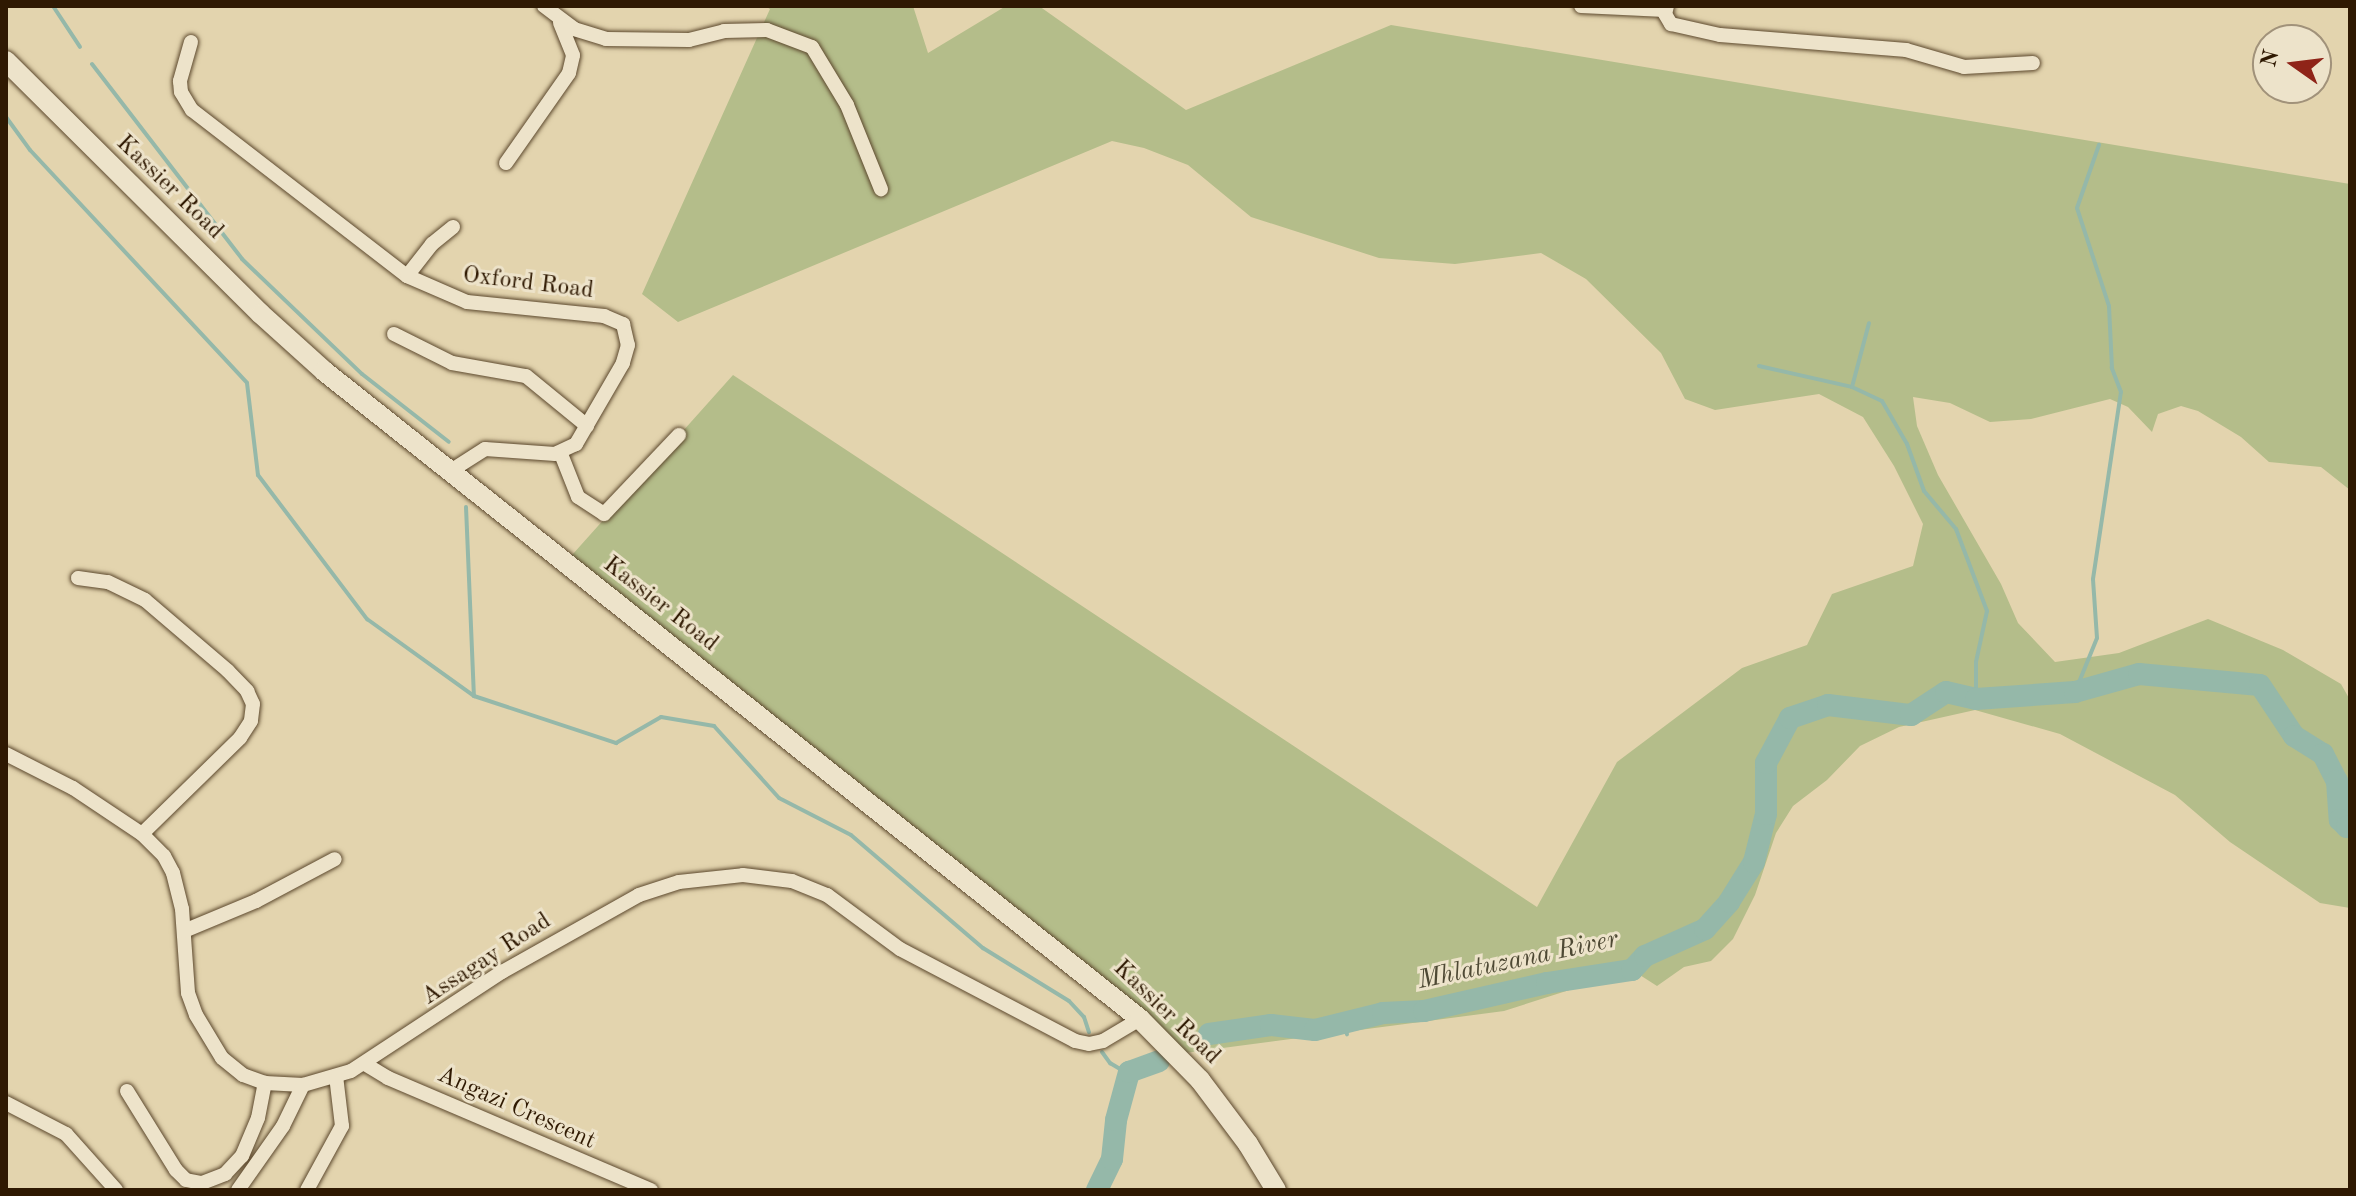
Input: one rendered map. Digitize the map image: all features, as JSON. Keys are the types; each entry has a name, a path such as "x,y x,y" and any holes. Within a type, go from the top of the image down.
{"main road":[{"name":"Kassier Road","path":"6,61 261,314 324,371 1090,976 1140,1019 1200,1080 1248,1144 1276,1190"}],"street":[{"path":"544,6 559,20 590,36 606,39 689,40 724,31 767,30 812,47 847,105 881,189"},
{"path":"1581,6 1666,8 1668,19 1676,26 1720,35 1906,50 1964,67 2033,63"},
{"path":"506,163 569,73 573,55 559,20"},
{"name":"Oxford Road","path":"191,42 180,81 181,92 192,110 209,127 258,160 407,276 467,302 585,313 619,320 627,332 626,354 576,444 561,454"},
{"path":"407,276 432,244 453,227"},
{"path":"394,334 452,363 526,376 587,426"},
{"path":"449,472 485,449 561,454 578,497 604,514 679,435"},
{"path":"78,578 108,582 145,600 228,671 247,691 253,704 249,729 142,834"},
{"name":"Assagay Road","path":"6,754 49,773 156,846 173,873 184,931 188,993 205,1034 234,1069 265,1083 303,1085 365,1064 502,972 639,895 679,882 743,875 792,881 827,895 900,949 1075,1041 1097,1043 1140,1019"},
{"path":"184,931 256,901 335,859"},
{"name":"Angazi Crescent","path":"365,1064 388,1078 651,1190"},
{"path":"307,1190 342,1126 336,1076"},
{"path":"127,1091 176,1170 186,1180 202,1183 225,1174 242,1156 258,1118 265,1083"},
{"path":"238,1190 283,1126 303,1085"},
{"path":"6,1103 66,1134 116,1190"}],"green space":[{"path":"765,6 913,6 928,53 1006,6 1039,6 1186,110 1391,25 2350,184 2350,490 2321,467 2269,462 2241,437 2198,411 2181,406 2158,414 2152,432 2128,407 2110,399 2031,419 1990,422 1950,403 1913,397 1917,426 1938,475 2001,584 2018,623 2055,662 2119,653 2208,619 2283,650 2341,684 2350,700 2350,908 2320,903 2230,842 2175,795 2060,734 1975,710 1899,727 1860,746 1827,780 1793,806 1776,833 1755,895 1733,939 1711,961 1684,967 1657,986 1632,970 1504,1011 1177,1054 564,564 733,375 1537,907 1617,762 1742,668 1807,645 1832,594 1913,566 1923,524 1894,466 1863,417 1819,394 1715,410 1685,399 1661,353 1586,279 1541,253 1455,264 1379,258 1251,217 1188,165 1144,148 1112,141 678,322 642,294 770,9"}],"waterway":[{"path":"53,6 80,47"},
{"path":"92,64 242,259 362,374 449,442"},
{"path":"6,117 30,150 247,383 258,475 367,619 474,696 616,743 661,717 714,726 779,798 851,835 983,948 1069,1001 1084,1017 1089,1032"},
{"path":"2075,692 2097,638 2093,579 2121,392 2112,368 2109,306 2077,208 2099,145"},
{"path":"1852,387 1869,323"},
{"path":"1759,366 1852,387 1882,401 1907,444 1924,491 1956,529 1987,611 1976,662 1976,699"},
{"path":"466,507 474,696"},
{"name":"Mhlatuzana River","path":"1209,1034 1271,1025 1315,1030 1383,1013 1424,1011 1547,983 1632,970 1645,956 1705,929 1729,902 1754,862 1766,814 1766,763 1790,718 1828,705 1911,715 1946,692 1976,699 2075,692 2139,674 2260,685 2294,736 2323,754 2337,781 2340,820 2347,827 2350,826"},
{"path":"1343,1022 1347,1034"},
{"path":"1102,1052 1110,1063 1128,1074"},
{"name":"Mhlatuzana River","path":"1097,1190 1112,1159 1116,1120 1129,1072 1159,1061"}]}
